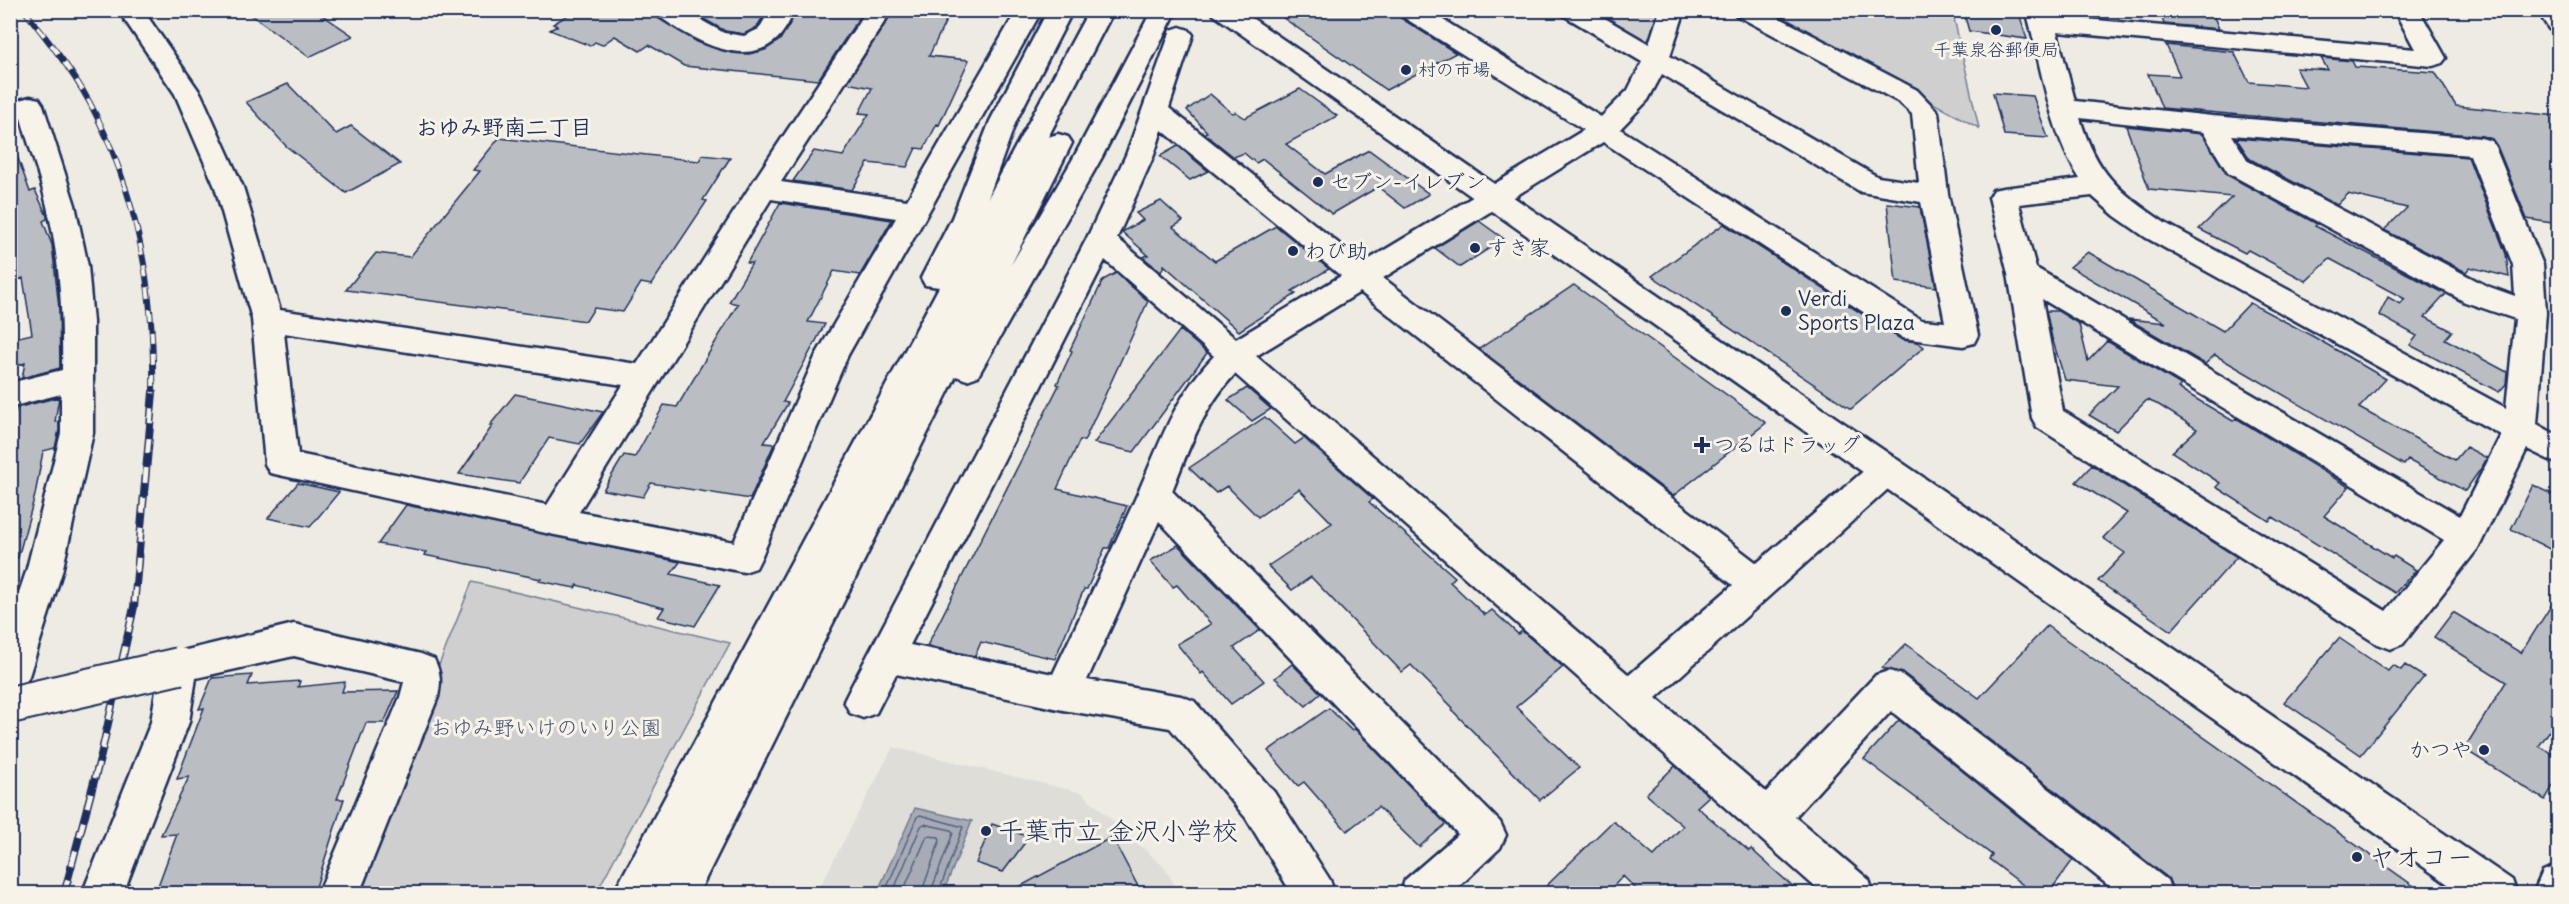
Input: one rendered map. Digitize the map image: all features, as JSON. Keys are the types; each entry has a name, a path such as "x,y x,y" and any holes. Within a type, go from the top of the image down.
{"street":[{"path":"130,10 188,94 230,187 267,319 282,464 744,558 832,354 1030,10"},
{"path":"666,10 700,32 723,41 752,43 767,35 783,10"},
{"path":"555,521 763,189 880,10"},
{"path":"848,485 851,455 966,218 1003,121 1061,10"},
{"path":"633,894 1102,10"},
{"path":"676,894 1125,10"},
{"path":"1223,10 2497,894"},
{"path":"1409,10 1603,130 1914,330 1963,335 1934,194 1925,112 1908,96 1745,10"},
{"path":"1572,10 1871,185 1934,194"},
{"path":"1063,693 1154,494 1183,422 1206,384 1234,355 1603,130 1639,93 1656,60 1673,10"},
{"path":"2406,10 2433,58 2040,17 2074,142 2098,186 2125,209 2155,230 2559,451"},
{"path":"2549,10 2559,24"},
{"path":"886,484 918,452 1088,157 1173,23"},
{"path":"863,701 1101,240 1140,155 1156,111 1173,23"},
{"path":"10,112 30,105 61,205 72,267 78,322 77,433 44,572 10,676"},
{"path":"2064,108 2212,125 2481,147 2528,265 2531,313 2520,430 2467,537 2390,633 2048,418 2023,274 2003,197 2098,186"},
{"path":"1156,111 1361,278 1758,584"},
{"path":"2212,125 2238,167 2476,294 2531,313"},
{"path":"763,189 915,211"},
{"path":"1101,240 1854,894"},
{"path":"2023,274 2467,537"},
{"path":"267,319 646,377"},
{"path":"10,395 78,378"},
{"path":"1628,699 1886,471"},
{"path":"1154,494 1486,836 1420,894"},
{"path":"10,705 294,640 421,670 423,680 419,697 338,894"},
{"path":"886,656 1063,693 1181,713 1260,805 1315,894"},
{"path":"102,894 170,722 178,666"},
{"path":"1768,818 1889,687 2152,894"},
{"path":"2553,894 2559,885"}],"shaded area":[{"name":"千葉市立 金沢小学校","path":"893,747 1082,793 1165,868 1179,893 816,894"}],"green space":[{"path":"1578,11 1660,11 1646,51"},
{"path":"1764,11 1950,11 1953,14 1979,128"},
{"name":"おゆみ野いけのいり公園","path":"472,582 730,643 596,893 348,894"}],"water":[{"path":"915,808 972,821 943,893 877,893"}],"building":[{"path":"244,10 315,10 353,36 309,57"},
{"path":"576,10 652,10 656,17 699,43 732,53 749,54 765,50 780,40 797,10 864,10 818,80 684,66 649,45 640,51 615,36 602,45 595,42 590,46 550,30 557,26 553,24"},
{"path":"688,10 767,10 757,27 744,34 725,31"},
{"path":"894,10 951,10 929,56 969,60 939,125 937,124 924,149 916,148 907,167 868,163 852,190 793,181 814,151 843,156 869,114 859,113 872,88 847,83"},
{"path":"1272,10 1395,10 1399,17 1456,53 1386,90"},
{"path":"1963,10 2018,10 2027,39 1969,31"},
{"path":"2180,10 2211,10 2219,29 2164,24 2160,12 2182,14"},
{"path":"2166,45 2234,52 2249,82 2306,87 2296,68 2328,70 2321,58 2352,61 2355,67 2435,72 2456,106 2559,116 2559,224 2527,219 2497,146 2492,139 2482,136 2162,108 2148,74 2180,76"},
{"path":"288,84 336,134 351,126 400,164 346,193 286,146 246,102"},
{"path":"1300,89 1337,116 1286,144 1325,174 1369,150 1429,194 1405,208 1378,187 1332,214 1263,159 1256,163 1244,153 1234,157 1204,133 1207,132 1187,110 1210,94 1232,113 1236,112 1245,118"},
{"path":"1993,93 2033,96 2048,138 2004,135"},
{"path":"2126,126 2202,134 2227,175 2317,224 2315,226 2446,294 2425,317 2452,331 2445,339 2507,372 2506,384 2499,392 2410,345 2417,336 2379,315 2388,297 2400,304 2405,299 2330,259 2306,281 2248,250 2245,253 2199,229 2232,197 2149,189"},
{"path":"499,138 699,161 702,155 730,158 703,200 707,201 651,285 641,283 623,312 594,308 586,321 346,290 376,253 410,257 480,171 473,170"},
{"path":"2236,138 2468,157 2506,254 2509,277 2470,267 2466,272 2384,230 2407,208 2348,194 2337,205 2250,159"},
{"path":"1178,146 1208,171 1190,180 1160,156"},
{"path":"10,147 14,147 30,192 35,190 47,216 47,219 43,221 52,245 59,308 60,368 22,378 25,363 10,367 10,339 32,334 23,278 10,283"},
{"path":"1161,201 1183,221 1173,227 1215,261 1276,226 1329,269 1292,291 1296,294 1239,331 1164,265 1161,272 1143,257 1148,255 1122,232 1143,220 1136,213"},
{"path":"780,203 892,220 860,275 834,271 808,322 825,324 783,402 788,403 764,443 774,444 750,499 651,483 643,497 603,490 624,455 635,457 664,405 677,407 738,304 729,302 752,263 747,263"},
{"path":"1887,203 1920,207 1936,287 1896,282"},
{"path":"1479,221 1504,239 1460,267 1435,248"},
{"name":"Verdi Sports Plaza","path":"1724,224 1902,340 1917,342 1924,347 1851,409 1652,276"},
{"path":"2088,252 2223,331 2250,303 2386,379 2359,408 2455,460 2466,447 2487,458 2465,491 2408,460 2404,465 2215,355 2205,364 2128,319 2166,323 2070,267"},
{"path":"1116,273 1148,301 1084,441 1080,440 1057,489 1127,506 1109,548 1105,548 1087,589 1084,589 1055,659 981,642 975,656 927,646 1059,385 1057,384 1072,351 1070,350 1103,280"},
{"path":"1574,285 1766,423 1673,496 1479,349"},
{"path":"2046,311 2058,311 2079,324 2088,361 2107,341 2181,385 2178,388 2233,421 2236,418 2349,487 2324,516 2416,570 2395,593 2273,517 2269,521 2216,487 2220,483 2172,452 2197,429 2159,405 2147,400 2116,431 2089,415 2118,386 2065,380"},
{"path":"1180,330 1207,353 1134,452 1094,443"},
{"path":"1247,388 1271,409 1252,421 1228,400"},
{"path":"515,394 603,412 580,444 549,438 519,483 459,474 493,425 490,425"},
{"path":"59,397 55,422 59,421 59,430 55,448 43,451 35,495 18,558 10,557 10,438 16,408"},
{"path":"1265,417 1295,444 1304,438 1373,499 1369,502 1455,577 1450,582 1485,615 1492,610 1518,634 1522,631 1563,667 1516,707 1579,768 1540,800 1411,665 1402,672 1311,577 1292,590 1268,566 1332,523 1299,489 1258,517 1227,486 1216,493 1189,468"},
{"path":"2092,465 2237,557 2171,631 2098,581 2125,553 2103,538 2127,513 2076,482"},
{"path":"298,483 339,492 310,527 268,518"},
{"path":"2533,485 2559,497 2559,554 2511,529"},
{"path":"406,505 680,562 671,574 720,585 695,626 658,617 664,608 577,585 575,588 539,581 541,579 424,555 426,552 378,544"},
{"path":"1178,545 1260,630 1234,648 1264,681 1231,704 1203,672 1201,674 1177,644 1211,624 1177,585 1173,587 1150,561"},
{"path":"2559,593 2559,717 2539,746 2559,758 2559,775 2545,800 2464,749 2506,682 2434,637 2453,612 2521,653"},
{"path":"2047,626 2425,894 2175,894 2168,878 1903,673 1882,668 1906,644 1979,698"},
{"path":"2339,638 2388,671 2393,665 2401,670 2405,665 2424,677 2361,755 2284,702"},
{"path":"1292,664 1321,693 1306,706 1275,678"},
{"path":"252,675 248,685 300,681 298,687 345,682 342,692 398,691 384,723 366,723 337,799 344,799 315,890 286,894 155,894 177,834 161,835 189,777 177,779 204,708 199,709 212,678"},
{"path":"1329,708 1352,731 1355,729 1446,824 1419,847 1378,807 1347,831 1304,782 1298,786 1268,751"},
{"path":"1899,720 2073,860 2048,894 2035,894 1989,859 1992,855 1864,759"},
{"path":"1675,766 1709,796 1697,807 1749,851 1751,849 1801,894 1641,894 1623,876 1606,894 1538,894 1613,821 1654,856 1683,826 1646,794"},
{"path":"992,824 1029,837 1003,872 976,863"},
{"path":"1112,837 1142,894 1006,894"}],"railway":[{"path":"24,10 81,87 111,148 123,182 133,216 147,287 151,322 153,392"},
{"path":"64,894 101,755 134,607 153,392"}],"place":[{"name":"千葉泉谷郵便局","path":"1996,30"},
{"name":"村の市場","path":"1406,70"},
{"name":"セブン-イレブン","path":"1318,182"},
{"name":"すき家","path":"1475,248"},
{"name":"わび助","path":"1293,251"},
{"name":"Verdi Sports Plaza","path":"1786,311"},
{"name":"つるはドラッグ","path":"1702,445"},
{"name":"かつや","path":"2484,750"},
{"name":"千葉市立 金沢小学校","path":"986,831"},
{"name":"ヤオコー","path":"2357,857"}],"district":[{"name":"おゆみ野南二丁目","path":"504,127"}]}
